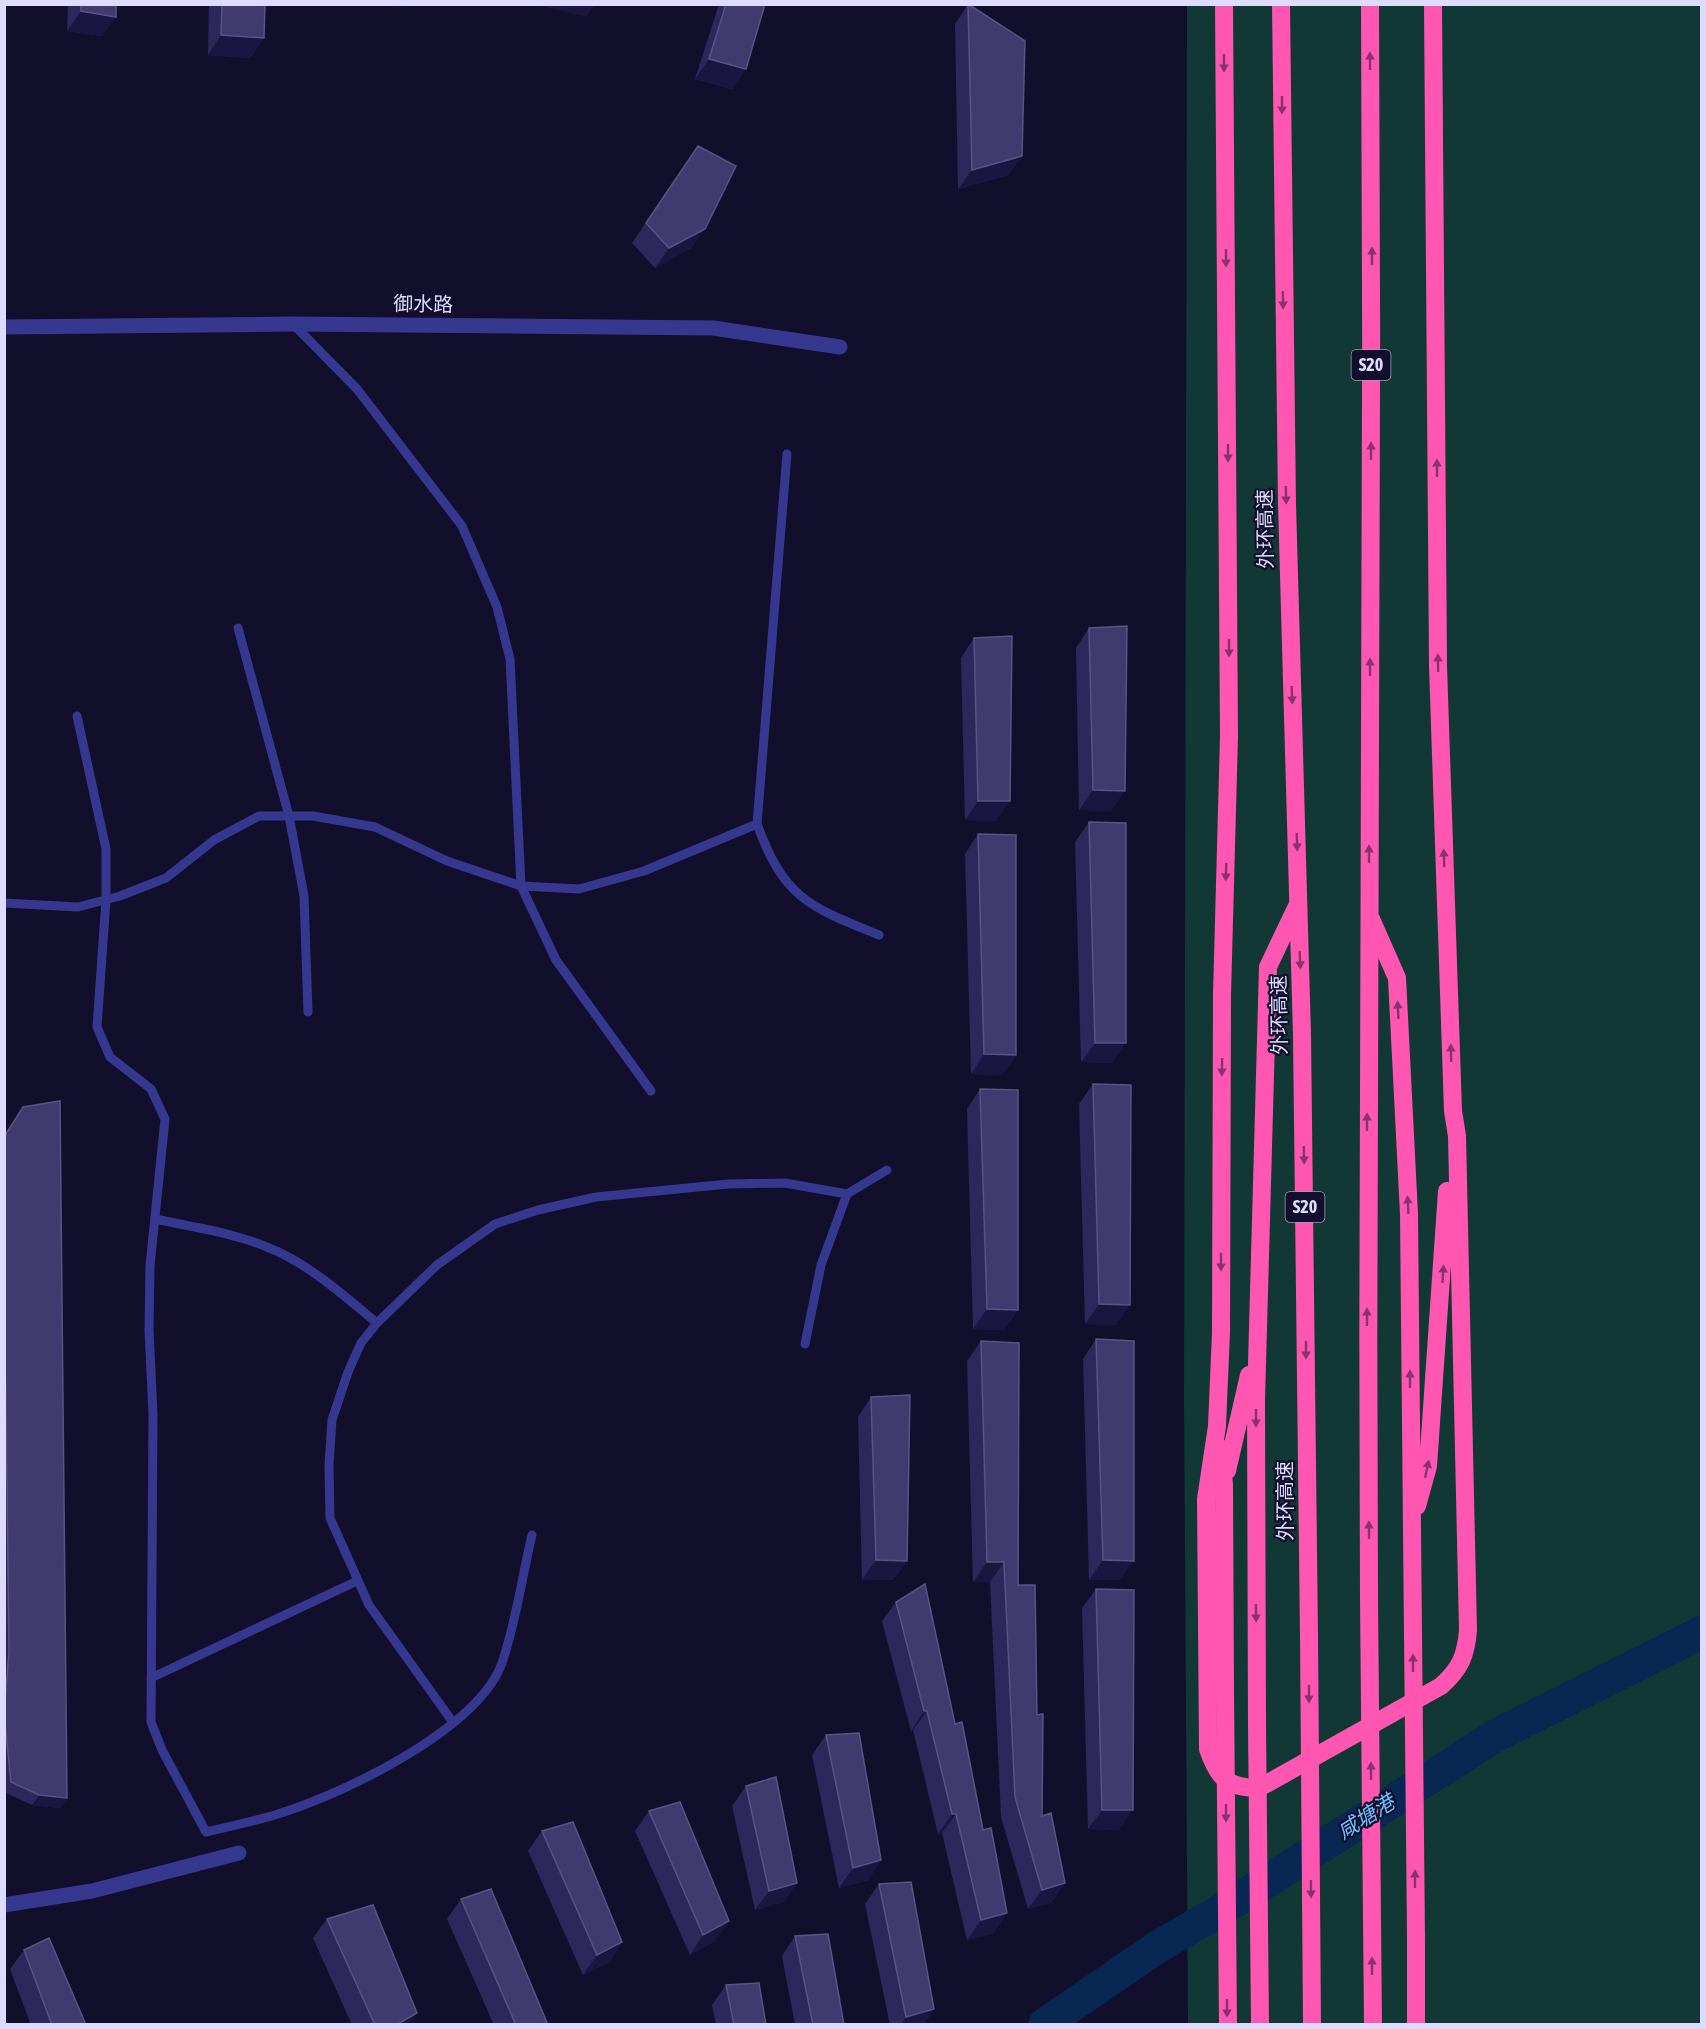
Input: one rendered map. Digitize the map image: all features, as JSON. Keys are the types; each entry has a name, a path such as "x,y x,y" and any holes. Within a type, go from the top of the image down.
{"highway":[{"path":"1224,4 1229,736 1223,984 1221,1332 1217,1426 1206,1498 1208,1749 1216,1773 1238,1788 1259,1788 1441,1686 1457,1672 1466,1653 1468,1618 1458,1160 1457,1136 1452,1112 1438,666 1433,4"},
{"name":"外环高速","path":"1281,4 1286,459 1299,902 1312,2025"},
{"name":"S20","path":"1370,4 1369,1600 1373,2025"},
{"path":"1260,2025 1257,1338 1268,967 1299,902"},
{"path":"1368,912 1397,978 1409,1214 1416,2025"},
{"path":"1412,1525 1428,1466 1444,1260 1448,1136 1452,1112"},
{"path":"1224,1484 1257,1338"},
{"path":"1217,1426 1224,1484 1228,2025"}],"street":[{"name":"御水路","path":"4,327 293,324 713,328 840,347"},
{"path":"4,1905 64,1897 239,1853"}],"lane":[{"path":"293,324 357,389 462,526 497,607 510,659 521,886 556,960 651,1091"},
{"path":"787,454 757,824 768,856 792,890 818,910 879,935"},
{"path":"238,628 289,816 304,896 308,1012"},
{"path":"77,716 106,849 106,900 97,1027 110,1057 151,1089 165,1119 150,1266 149,1330 153,1414 151,1722 162,1750 206,1832 280,1814 333,1794 392,1764 479,1700 501,1664 532,1535"},
{"path":"4,903 78,907 106,900 166,878 214,840 259,816 314,816 375,827 447,861 521,886 579,889 644,871 757,824"},
{"path":"805,1344 821,1265 847,1194 887,1170"},
{"path":"452,1721 369,1605 330,1518 332,1420 361,1343 377,1323 437,1265 495,1224 538,1210 596,1197 728,1184 785,1183 847,1194"},
{"path":"155,1219 222,1233 268,1247 325,1281 377,1323"},
{"path":"151,1678 357,1581"}],"green space":[{"path":"1187,5 1701,5 1701,2024 1188,2024 1184,1400"}],"building":[{"path":"81,4 116,4 116,17 81,11"},
{"path":"222,4 265,4 264,38 221,35"},
{"path":"726,4 765,4 746,69 709,59"},
{"path":"968,4 1025,41 1022,156 972,170"},
{"path":"698,146 736,166 705,229 669,248 646,223"},
{"path":"1127,626 1125,791 1093,790 1089,628"},
{"path":"1012,636 1010,801 978,801 974,638"},
{"path":"1089,822 1126,823 1126,1043 1095,1043"},
{"path":"978,834 1016,835 1016,1055 984,1054"},
{"path":"1093,1084 1131,1085 1130,1305 1099,1304"},
{"path":"980,1089 1018,1090 1018,1310 987,1309"},
{"path":"60,1101 67,1798 39,1795 11,1782 4,1713 9,1652 4,1137 23,1107"},
{"path":"1096,1339 1134,1341 1134,1561 1103,1560"},
{"path":"981,1341 1019,1343 1018,1585 1035,1585 1037,1715 1043,1714 1042,1816 1051,1813 1065,1883 1042,1890 1015,1797 1004,1562 987,1562"},
{"path":"910,1395 907,1561 876,1560 871,1397"},
{"path":"925,1584 955,1724 962,1722 983,1830 991,1828 1007,1913 981,1920 956,1814 952,1814 927,1711 924,1711 896,1602"},
{"path":"1096,1589 1134,1590 1133,1810 1102,1810"},
{"path":"859,1733 881,1860 853,1868 826,1735"},
{"path":"776,1777 797,1883 769,1891 746,1786"},
{"path":"680,1802 729,1921 703,1935 649,1811"},
{"path":"573,1822 622,1942 597,1955 542,1831"},
{"path":"911,1882 934,2009 906,2017 879,1884"},
{"path":"491,1889 548,2025 516,2025 461,1899"},
{"path":"373,1905 417,2013 396,2025 375,2025 327,1919"},
{"path":"828,1934 844,2025 813,2025 795,1936"},
{"path":"49,1938 86,2025 52,2025 24,1950"},
{"path":"759,1983 766,2025 734,2025 726,1985"}],"waterway":[{"name":"咸塘港","path":"1045,2024 1156,1948 1223,1909 1497,1735 1702,1632"}]}
